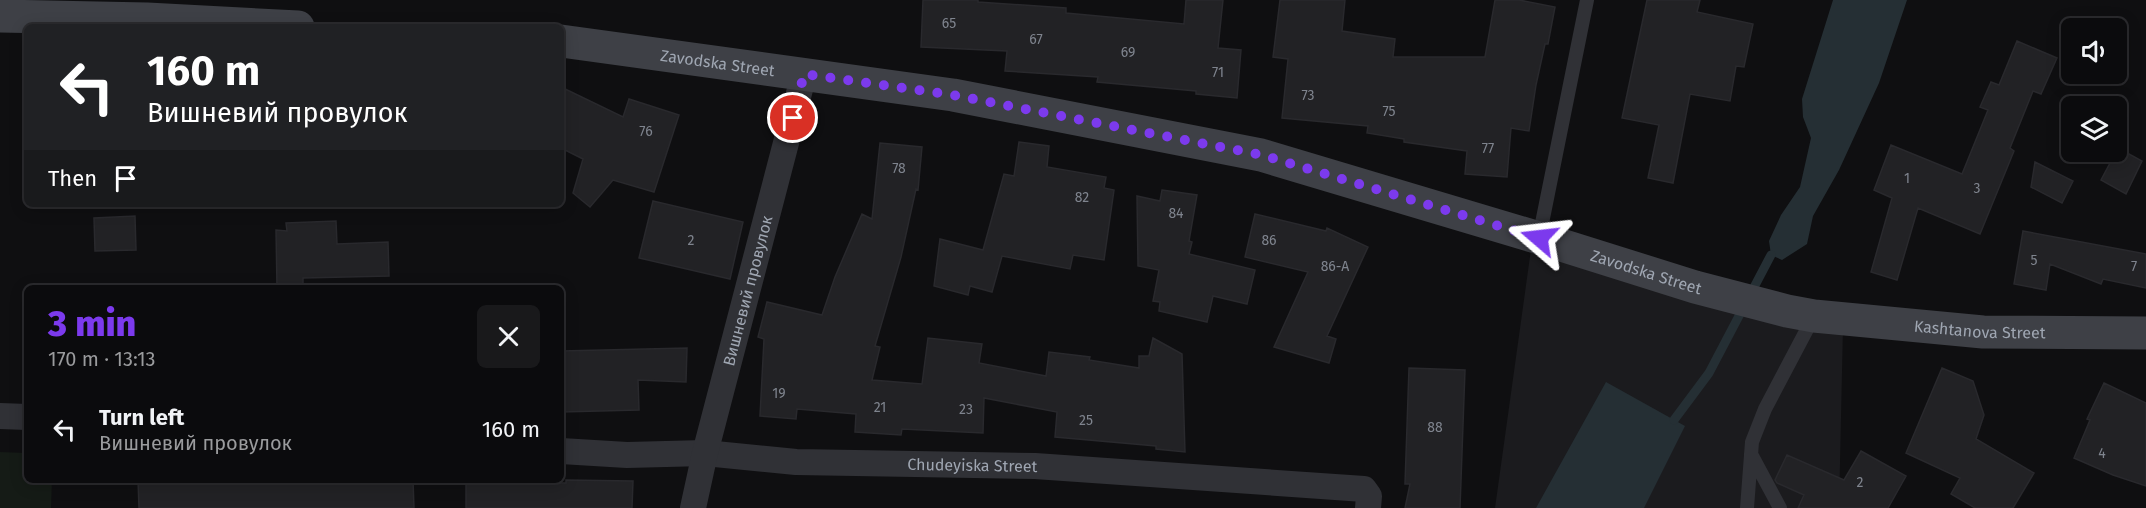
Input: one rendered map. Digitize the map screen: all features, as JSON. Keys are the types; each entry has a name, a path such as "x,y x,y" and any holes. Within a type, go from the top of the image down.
{"main road":[{"path":"0,16 147,19 241,24"},
{"name":"Zavodska Street","path":"564,41 953,95 1262,155 1716,292 1800,313"},
{"name":"Kashtanova Street","path":"1800,313 1983,332 2146,333"}],"street":[{"name":"Вишневий провулок","path":"693,508 705,453 804,74"},
{"path":"0,416 24,417"},
{"name":"Chudeyiska Street","path":"564,451 627,455 705,453 796,462 1035,466 1364,489 1369,496 1368,508"}],"lane":[{"path":"1539,238 1587,0"},
{"path":"1747,508 1752,442 1800,313"},
{"path":"1751,454 1780,508"}],"shaded area":[{"path":"1833,0 1907,0 1879,83 1839,170 1813,216 1807,244 1782,260 1771,255 1769,241 1781,215 1800,187 1811,138 1803,117 1802,99"},
{"path":"1532,242 1843,327 1839,508 1495,508"},
{"path":"1606,382 1685,426 1644,508 1536,508"},
{"path":"0,452 24,453 24,483 52,483 51,508 0,508"}],"building":[{"path":"923,0 978,0 978,2 1066,8 1066,13 1184,24 1186,0 1223,0 1218,48 1241,50 1237,98 1196,94 1196,91 1097,82 1098,77 1005,71 1007,51 921,47"},
{"path":"1280,0 1345,0 1342,31 1395,39 1393,57 1485,57 1495,0 1519,0 1555,7 1548,44 1545,44 1536,85 1529,131 1511,128 1507,177 1465,174 1467,151 1404,142 1404,139 1367,133 1368,126 1282,118 1288,59 1273,57"},
{"path":"1647,0 1700,0 1697,12 1753,24 1744,67 1736,66 1730,101 1690,94 1673,183 1648,178 1659,125 1622,118"},
{"path":"2017,41 2057,58 2041,94 2033,91 2010,148 2014,151 1980,234 1918,208 1897,280 1871,272 1892,198 1874,190 1891,145 1962,174 1988,110 1980,107 1991,82 1999,85"},
{"path":"564,88 623,117 629,99 679,115 654,192 613,180 590,207 573,193 583,159 564,150"},
{"path":"1019,142 1049,146 1047,167 1106,177 1104,188 1114,190 1104,260 1073,255 1070,269 1002,256 992,292 970,286 968,295 934,286 940,239 983,250 1004,174 1014,176"},
{"path":"880,143 922,147 918,190 916,189 901,257 875,346 880,347 872,380 922,384 928,338 982,344 979,363 1046,376 1049,352 1090,357 1089,360 1139,368 1139,356 1149,356 1153,338 1182,354 1185,452 1156,449 1156,446 1055,437 1057,412 984,398 983,433 902,429 901,435 855,432 856,414 797,409 796,419 760,416 764,339 758,337 767,302 822,315 835,277 862,214 872,219"},
{"path":"2127,153 2142,161 2126,194 2101,180 2111,162 2127,162"},
{"path":"2035,162 2073,181 2062,203 2031,187"},
{"path":"1162,190 1197,195 1189,254 1255,270 1247,304 1213,296 1207,322 1159,311 1160,302 1153,301 1159,270 1138,266 1137,196 1160,201"},
{"path":"653,201 743,222 730,279 639,258"},
{"path":"1255,214 1326,231 1327,228 1368,247 1327,336 1336,339 1329,363 1274,347 1308,272 1245,257"},
{"path":"135,216 136,250 95,251 94,218"},
{"path":"336,221 337,244 388,242 389,276 303,278 303,285 277,285 276,230 287,231 286,223"},
{"path":"2023,231 2146,254 2146,288 2103,279 2101,284 2050,264 2046,290 2014,284"},
{"path":"687,348 686,382 638,380 639,410 564,412 564,351"},
{"path":"1409,368 1465,370 1460,508 1405,508 1410,484 1405,484"},
{"path":"1942,368 1973,381 1984,415 1976,439 2034,473 2013,508 1975,508 1951,494 1960,478 1906,453"},
{"path":"2104,383 2146,403 2146,486 2074,458 2090,420 2087,419"},
{"path":"1861,451 1906,476 1888,508 1798,508 1804,495 1775,480 1787,455 1844,480"},
{"path":"566,480 633,481 632,508 466,508 466,483 566,483"},
{"path":"138,483 413,483 414,508 139,508"}],"waterway":[{"path":"1674,420 1709,373 1771,255"}],"route":[{"path":"793,118 804,74 953,95 1262,155 1539,238"}]}
